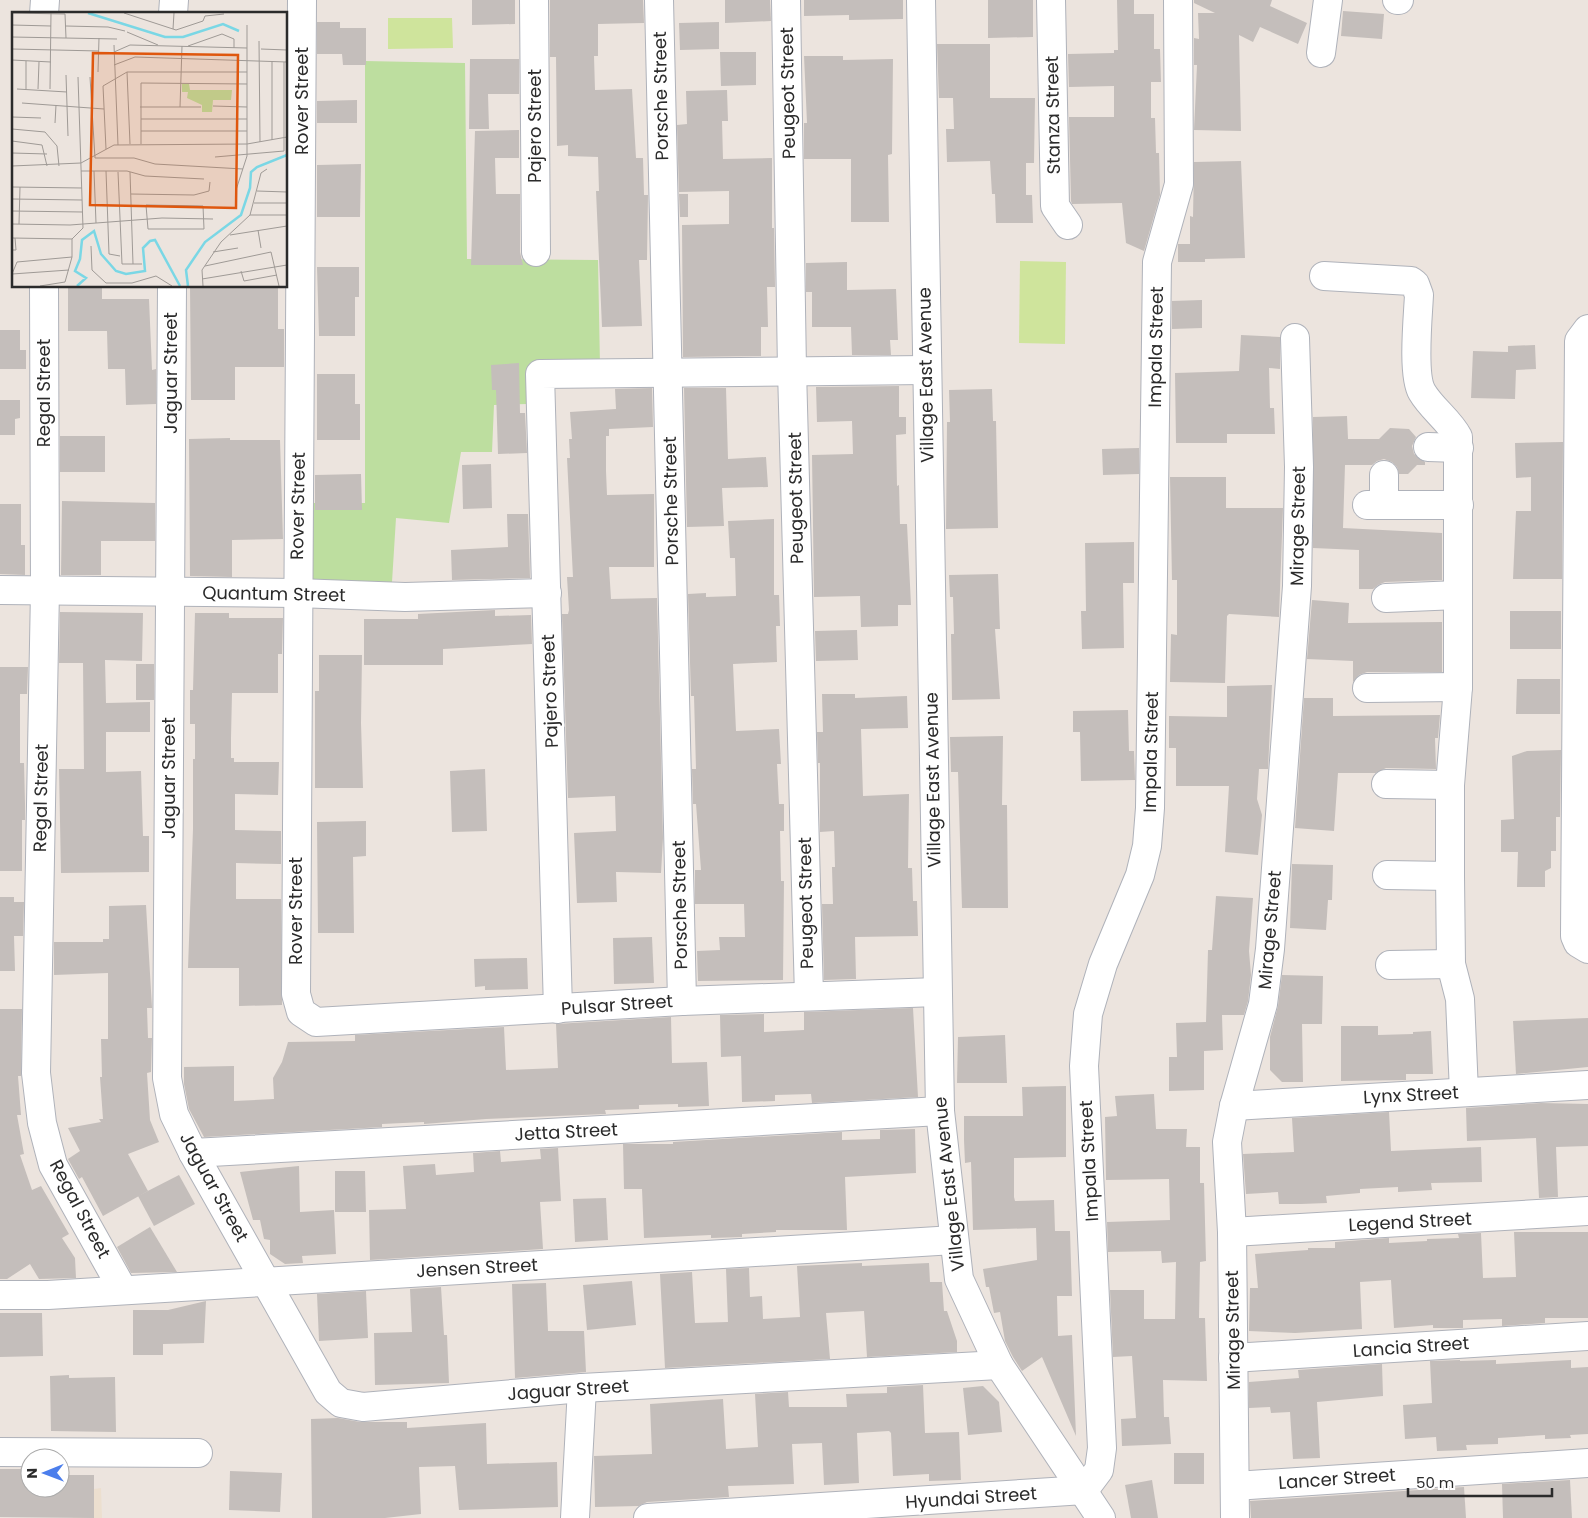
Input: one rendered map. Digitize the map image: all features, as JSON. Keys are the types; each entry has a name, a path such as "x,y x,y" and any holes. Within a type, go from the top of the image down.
{"street":[{"name":"Rover Street","path":"301,1012 296,994 297,593 294,113 302,0"},
{"name":"Pajero Street","path":"534,0 536,252"},
{"name":"Porsche Street","path":"659,0 682,1001"},
{"name":"Peugeot Street","path":"786,0 792,370 809,996"},
{"name":"Village East Avenue","path":"921,0 940,1111 958,1279 999,1365 1101,1518"},
{"name":"Stanza Street","path":"1051,0 1055,206 1068,225"},
{"name":"Impala Street","path":"1084,1490 1099,1470 1102,1448 1084,1066 1086,1031 1088,1014 1103,964 1140,875 1147,846 1150,808 1157,262 1179,184 1178,0"},
{"path":"1321,53 1328,0"},
{"path":"1324,276 1411,281 1414,284 1419,295 1417,374 1421,391 1452,425 1458,438 1458,687 1450,785 1450,876 1452,964 1460,999 1464,1092"},
{"name":"Regal Street","path":"44,288 45,590 36,1073 42,1123 54,1166 123,1290"},
{"name":"Jaguar Street","path":"172,288 167,1078 174,1114 193,1153 328,1392 341,1403 362,1407 582,1388 999,1365"},
{"path":"1576,335 1575,936 1578,943 1588,949"},
{"name":"Mirage Street","path":"1235,1518 1232,1232 1227,1142 1234,1106 1263,1004 1270,949 1297,586 1299,467 1295,338"},
{"path":"668,372 926,370"},
{"name":"Pajero Street","path":"558,1009 540,374 668,372"},
{"path":"1428,447 1459,448"},
{"path":"1384,474 1376,504 1459,505"},
{"name":"Quantum Street","path":"0,590 297,593 440,598 547,594"},
{"path":"1386,598 1458,594"},
{"path":"1367,688 1458,687"},
{"path":"1386,784 1450,785"},
{"path":"1388,875 1450,876"},
{"path":"1390,965 1452,964"},
{"name":"Pulsar Street","path":"301,1012 316,1022 682,1001 937,992"},
{"name":"Lynx Street","path":"1234,1106 1588,1086"},
{"name":"Jetta Street","path":"193,1153 940,1111"},
{"name":"Legend Street","path":"1232,1232 1588,1211"},
{"name":"Jensen Street","path":"0,1295 48,1295 954,1240"},
{"name":"Lancia Street","path":"1233,1358 1588,1336"},
{"path":"575,1518 582,1388"},
{"path":"0,1452 198,1453"},
{"name":"Lancer Street","path":"1235,1486 1588,1463"},
{"name":"Hyundai Street","path":"648,1518 1084,1490"}],"shaded area":[{"path":"101,1488 102,1518 73,1518 73,1492"}],"green space":[{"path":"388,18 452,18 453,48 388,49"},
{"path":"365,61 465,63 467,259 598,260 600,366 526,369 527,404 494,405 492,452 461,452 449,523 396,518 392,582 308,581 309,503 365,503"},
{"path":"1020,261 1066,262 1065,344 1019,343"}],"building":[{"path":"472,0 515,0 515,24 472,25"},
{"path":"550,0 643,0 644,23 598,24 598,56 594,56 595,90 632,89 636,158 643,158 644,195 648,195 647,260 639,260 642,326 602,327 596,191 599,191 598,157 568,156 568,145 557,146 556,57 550,57"},
{"path":"725,0 770,0 771,21 725,23"},
{"path":"804,0 903,0 903,19 849,20 849,15 804,16"},
{"path":"988,0 1033,0 1033,37 988,38"},
{"path":"1117,0 1134,0 1134,14 1154,14 1154,49 1160,49 1161,82 1151,82 1151,118 1155,118 1156,153 1159,153 1160,195 1144,251 1126,243 1122,203 1072,204 1071,201 1069,117 1114,117 1114,86 1069,87 1068,54 1114,53 1114,50 1118,50"},
{"path":"1194,0 1272,0 1270,6 1307,23 1298,44 1260,27 1253,42 1239,35 1241,131 1194,130 1197,65 1194,65 1194,38 1199,39 1198,13 1215,13 1194,3"},
{"path":"1343,11 1384,14 1382,39 1341,36"},
{"path":"317,22 340,22 340,28 366,28 366,65 343,65 342,54 317,54"},
{"path":"719,22 719,49 680,50 679,23"},
{"path":"937,44 990,44 990,98 1035,98 1034,163 1026,163 1026,195 1032,195 1033,223 996,223 995,194 992,194 990,161 947,162 946,129 954,129 953,98 939,98"},
{"path":"720,52 756,52 756,85 721,86"},
{"path":"804,56 843,56 843,60 893,59 892,154 888,155 889,222 851,222 851,159 804,159 804,123 807,123"},
{"path":"470,59 519,59 519,94 488,94 489,129 469,129"},
{"path":"727,90 728,121 722,121 723,159 772,158 772,228 774,228 775,287 767,287 768,327 761,327 761,356 683,357 682,225 729,224 729,191 679,192 677,125 687,124 686,91"},
{"path":"357,100 357,123 317,123 317,101"},
{"path":"519,130 519,158 495,158 496,194 520,194 520,252 523,265 471,265 475,131"},
{"path":"1241,161 1245,258 1205,259 1205,262 1178,262 1178,244 1190,244 1190,216 1193,217 1194,162"},
{"path":"361,164 360,217 317,217 317,165"},
{"path":"679,194 688,194 688,217 680,217"},
{"path":"847,262 847,290 896,289 898,340 890,340 891,355 852,355 851,327 812,327 812,292 806,292 806,263"},
{"path":"317,267 359,267 359,297 355,297 355,336 319,336"},
{"path":"68,288 102,288 102,299 149,299 152,370 156,369 156,404 126,405 125,369 108,369 107,331 68,331"},
{"path":"190,288 278,288 278,329 284,329 284,367 235,367 235,400 191,400"},
{"path":"1202,300 1202,328 1172,329 1172,301"},
{"path":"0,330 20,330 20,350 26,350 26,369 0,369"},
{"path":"1241,335 1280,337 1280,369 1269,368 1270,408 1274,408 1275,434 1227,434 1227,443 1176,443 1175,373 1239,371"},
{"path":"1535,345 1536,369 1516,370 1515,399 1471,398 1473,351 1508,352 1508,346"},
{"path":"519,363 520,413 525,413 527,453 498,454 496,390 492,390 491,365"},
{"path":"317,374 355,374 355,404 360,404 360,440 317,440"},
{"path":"899,386 899,417 906,417 906,434 896,435 897,486 899,485 900,524 907,524 911,605 898,605 898,626 861,627 860,596 814,597 812,455 853,454 852,421 817,422 816,387"},
{"path":"652,388 653,427 609,429 609,436 606,436 606,471 607,495 654,494 654,567 609,567 611,599 657,598 663,838 661,873 616,872 617,902 577,903 574,833 616,831 615,796 568,798 562,614 568,614 569,610 567,577 573,577 567,458 570,458 569,439 572,439 570,412 616,409 615,389"},
{"path":"684,388 726,388 728,459 766,457 768,487 722,488 724,526 687,527"},
{"path":"992,389 993,421 996,421 998,528 946,529 947,422 950,422 949,390"},
{"path":"0,400 20,400 20,418 15,419 15,435 0,435"},
{"path":"1347,416 1348,439 1379,439 1390,428 1409,429 1416,437 1412,446 1414,454 1425,462 1425,465 1417,465 1408,474 1399,474 1397,467 1392,462 1384,459 1372,465 1345,465 1343,528 1442,533 1442,580 1385,582 1373,589 1359,589 1359,550 1313,548 1313,417"},
{"path":"60,436 105,436 105,472 60,472"},
{"path":"230,438 230,440 280,440 283,539 232,540 232,577 190,576 189,439"},
{"path":"1563,442 1562,579 1513,579 1516,511 1531,511 1531,477 1516,478 1515,443"},
{"path":"1139,448 1139,474 1103,475 1102,449"},
{"path":"491,464 492,508 463,509 462,465"},
{"path":"361,474 362,510 315,510 315,475"},
{"path":"1170,477 1226,477 1226,508 1283,508 1279,617 1229,614 1227,616 1225,683 1170,682 1171,634 1177,635 1177,580 1172,580"},
{"path":"62,501 155,503 155,541 101,541 101,575 61,575"},
{"path":"0,504 21,504 21,545 25,545 25,575 0,574"},
{"path":"507,514 528,514 530,578 452,580 451,550 508,547"},
{"path":"774,519 774,595 779,595 780,626 776,626 777,662 733,664 736,731 779,729 781,764 777,764 779,804 784,804 784,831 780,831 781,881 784,881 783,980 698,981 697,951 720,950 719,937 745,937 744,904 695,904 695,870 701,870 696,804 693,804 692,769 696,769 694,696 691,696 688,594 706,593 706,597 736,596 735,558 730,558 728,521"},
{"path":"1134,542 1134,583 1123,583 1124,648 1082,649 1081,611 1086,611 1085,543"},
{"path":"998,574 1000,629 995,629 1000,699 952,700 951,634 954,634 953,597 950,597 949,575"},
{"path":"1312,600 1349,603 1348,623 1442,622 1442,672 1367,672 1359,675 1353,682 1353,661 1307,659"},
{"path":"495,610 495,616 531,615 532,644 443,649 443,665 364,665 364,619 418,619 418,614"},
{"path":"1510,611 1561,611 1561,649 1510,649"},
{"path":"60,612 143,613 142,661 105,660 106,703 150,702 150,732 106,732 106,772 141,771 143,836 149,836 149,872 61,873 59,769 84,769 83,663 59,663"},
{"path":"195,613 229,613 229,618 283,618 282,654 278,654 278,693 232,693 231,738 231,758 234,758 234,762 279,762 278,795 235,794 235,830 281,831 281,864 236,863 236,899 281,899 282,1005 239,1006 239,968 188,968 193,829 193,759 195,759 195,724 190,724 190,690 193,690"},
{"path":"857,630 858,660 816,661 815,631"},
{"path":"319,655 362,655 361,723 363,788 315,788 315,691 319,691"},
{"path":"136,664 154,664 154,700 136,700"},
{"path":"0,667 28,667 27,694 20,694 20,763 24,763 25,804 25,820 22,820 22,871 0,871"},
{"path":"1517,679 1560,679 1560,714 1516,714"},
{"path":"1272,685 1268,769 1259,769 1257,799 1262,815 1258,855 1225,852 1229,786 1176,786 1176,748 1169,748 1169,716 1227,717 1227,686"},
{"path":"822,694 855,694 855,698 907,696 908,728 861,729 863,796 909,794 908,868 912,868 913,901 917,901 918,936 855,937 856,979 824,980 822,904 833,904 832,867 835,867 834,831 820,832 820,763 818,763 817,732 823,732"},
{"path":"1304,698 1333,698 1333,716 1440,715 1438,738 1435,738 1436,769 1386,768 1376,773 1338,773 1334,831 1295,828"},
{"path":"1128,710 1129,751 1134,751 1135,780 1081,781 1080,732 1073,732 1073,711"},
{"path":"1003,736 1002,805 1007,805 1008,908 962,908 958,772 951,772 950,737"},
{"path":"1561,750 1560,817 1556,817 1556,851 1551,851 1551,868 1545,871 1545,887 1517,887 1518,852 1501,852 1501,820 1514,819 1512,756 1527,751"},
{"path":"485,769 487,831 452,832 450,771"},
{"path":"366,821 366,856 353,857 354,933 318,933 317,822"},
{"path":"1292,864 1333,865 1332,900 1328,900 1326,930 1290,928"},
{"path":"1216,896 1253,898 1249,951 1251,975 1248,1001 1244,1015 1222,1015 1223,1050 1204,1051 1204,1090 1169,1091 1169,1057 1177,1057 1176,1023 1206,1022 1208,950 1212,950"},
{"path":"0,897 14,897 14,902 24,902 23,936 14,936 15,971 0,971"},
{"path":"146,905 152,1008 147,1008 148,1038 152,1038 151,1072 147,1073 150,1120 159,1142 128,1154 148,1191 103,1216 82,1177 79,1179 68,1159 80,1151 68,1128 101,1122 99,1119 103,1119 100,1077 102,1077 101,1039 108,1039 108,973 54,975 54,942 103,942 103,939 109,939 109,906"},
{"path":"652,937 654,983 614,984 613,938"},
{"path":"527,958 528,989 485,990 485,986 475,987 474,959"},
{"path":"1282,975 1323,976 1322,1024 1302,1024 1303,1082 1282,1082 1270,1070 1270,1037 1278,1006"},
{"path":"913,1008 918,1097 812,1103 811,1094 775,1095 775,1101 742,1102 741,1056 721,1057 720,1015 764,1014 764,1032 804,1030 804,1012"},
{"path":"0,1009 22,1009 21,1076 18,1076 21,1115 17,1115 24,1154 20,1155 32,1190 41,1186 69,1234 62,1238 75,1258 76,1278 39,1279 30,1264 7,1279 0,1279"},
{"path":"671,1017 672,1063 707,1062 709,1106 678,1107 678,1104 639,1105 639,1109 605,1110 606,1114 486,1119 424,1124 424,1122 382,1124 382,1127 204,1137 189,1109 184,1084 184,1067 234,1066 234,1101 274,1099 273,1078 282,1062 288,1042 355,1041 355,1035 504,1027 506,1070 558,1068 556,1024"},
{"path":"1588,1018 1588,1067 1516,1074 1513,1021"},
{"path":"1341,1026 1378,1026 1378,1035 1413,1034 1413,1032 1431,1031 1433,1074 1406,1074 1406,1080 1341,1081"},
{"path":"1005,1035 1007,1083 957,1083 958,1037"},
{"path":"1066,1086 1066,1157 1014,1158 1014,1197 1015,1201 1054,1200 1055,1231 1070,1231 1072,1296 1057,1296 1058,1336 1072,1335 1076,1436 1042,1357 1022,1371 1013,1357 1005,1341 1000,1312 994,1313 989,1287 986,1287 983,1269 1037,1260 1036,1228 973,1230 971,1162 965,1163 964,1140 964,1116 1023,1116 1022,1087"},
{"path":"1154,1094 1156,1129 1187,1129 1186,1147 1200,1147 1200,1183 1204,1183 1206,1261 1200,1262 1199,1318 1205,1318 1207,1381 1163,1380 1164,1417 1169,1417 1171,1444 1122,1446 1121,1419 1136,1418 1132,1356 1113,1357 1110,1290 1144,1290 1144,1319 1175,1319 1176,1262 1162,1263 1161,1251 1108,1252 1107,1222 1170,1220 1169,1179 1106,1180 1105,1117 1117,1116 1115,1096"},
{"path":"1541,1103 1588,1104 1588,1146 1556,1147 1558,1197 1539,1198 1536,1138 1467,1141 1466,1108"},
{"path":"1389,1112 1391,1151 1481,1147 1482,1182 1431,1183 1432,1190 1398,1192 1398,1187 1360,1189 1360,1193 1326,1196 1327,1203 1279,1204 1278,1192 1246,1194 1243,1154 1294,1152 1292,1118"},
{"path":"915,1129 916,1173 845,1177 847,1230 776,1230 776,1232 742,1234 742,1237 711,1238 711,1235 644,1238 642,1189 624,1189 623,1144 673,1144 673,1142 842,1132 842,1140 880,1139 880,1130"},
{"path":"558,1148 561,1201 540,1202 543,1249 370,1260 369,1210 406,1209 403,1166 435,1164 436,1175 474,1172 473,1153 500,1151 501,1162 541,1159 540,1149"},
{"path":"299,1166 300,1212 334,1210 336,1254 302,1256 303,1263 285,1264 270,1254 270,1240 264,1239 260,1220 253,1220 240,1172"},
{"path":"335,1171 365,1171 366,1212 335,1212"},
{"path":"179,1175 195,1204 154,1226 138,1196"},
{"path":"606,1198 608,1240 575,1242 573,1199"},
{"path":"150,1227 177,1272 131,1273 117,1247"},
{"path":"1514,1232 1588,1232 1588,1318 1545,1318 1545,1323 1502,1326 1502,1319 1463,1320 1463,1328 1433,1328 1433,1325 1394,1328 1391,1280 1360,1282 1362,1329 1295,1333 1249,1331 1250,1288 1258,1288 1255,1254 1308,1250 1308,1248 1335,1248 1335,1242 1389,1238 1389,1243 1427,1241 1427,1239 1459,1238 1458,1234 1481,1233 1483,1278 1516,1277"},
{"path":"862,1263 862,1266 929,1263 930,1282 942,1282 944,1311 947,1311 957,1341 957,1352 867,1357 864,1311 826,1313 830,1359 665,1368 660,1274 692,1272 695,1323 728,1322 726,1269 749,1268 750,1297 762,1296 763,1319 800,1317 797,1266"},
{"path":"632,1281 636,1325 587,1330 583,1285"},
{"path":"546,1283 548,1331 584,1331 586,1372 515,1378 512,1284"},
{"path":"441,1287 444,1335 447,1335 449,1383 375,1385 374,1333 412,1332 410,1289"},
{"path":"366,1291 368,1338 319,1341 317,1294"},
{"path":"206,1301 204,1343 163,1344 163,1355 133,1355 133,1310 168,1310"},
{"path":"0,1313 42,1313 43,1356 0,1357"},
{"path":"1496,1360 1496,1364 1571,1360 1571,1368 1588,1367 1588,1434 1570,1435 1571,1438 1545,1439 1545,1435 1498,1438 1498,1444 1466,1445 1467,1450 1437,1451 1436,1437 1405,1439 1403,1405 1432,1403 1430,1361"},
{"path":"1382,1364 1383,1396 1317,1402 1320,1458 1293,1459 1290,1412 1271,1413 1270,1407 1249,1408 1249,1382 1299,1378 1298,1370"},
{"path":"69,1375 69,1378 115,1377 116,1432 51,1431 50,1376"},
{"path":"923,1385 925,1433 959,1432 961,1480 929,1481 929,1474 893,1476 891,1433 889,1431 857,1433 859,1483 824,1485 822,1443 792,1444 794,1484 728,1486 729,1497 647,1502 639,1506 595,1507 594,1456 652,1454 650,1404 723,1399 726,1449 758,1447 755,1394 788,1392 789,1407 847,1407 846,1394 887,1393 887,1387"},
{"path":"983,1386 999,1402 1002,1432 968,1435 963,1388"},
{"path":"338,1418 360,1422 407,1422 407,1428 486,1423 487,1464 557,1462 558,1507 459,1510 455,1466 419,1467 421,1514 385,1518 312,1518 311,1419"},
{"path":"1174,1453 1204,1453 1204,1484 1174,1484"},
{"path":"0,1469 20,1469 20,1498 70,1498 70,1475 94,1475 94,1518 0,1517"},
{"path":"230,1471 282,1473 280,1512 229,1510"},
{"path":"1152,1480 1158,1518 1131,1518 1125,1485"},
{"path":"1570,1480 1572,1518 1503,1518 1502,1484"},
{"path":"1464,1487 1466,1518 1251,1518 1250,1501"}]}
